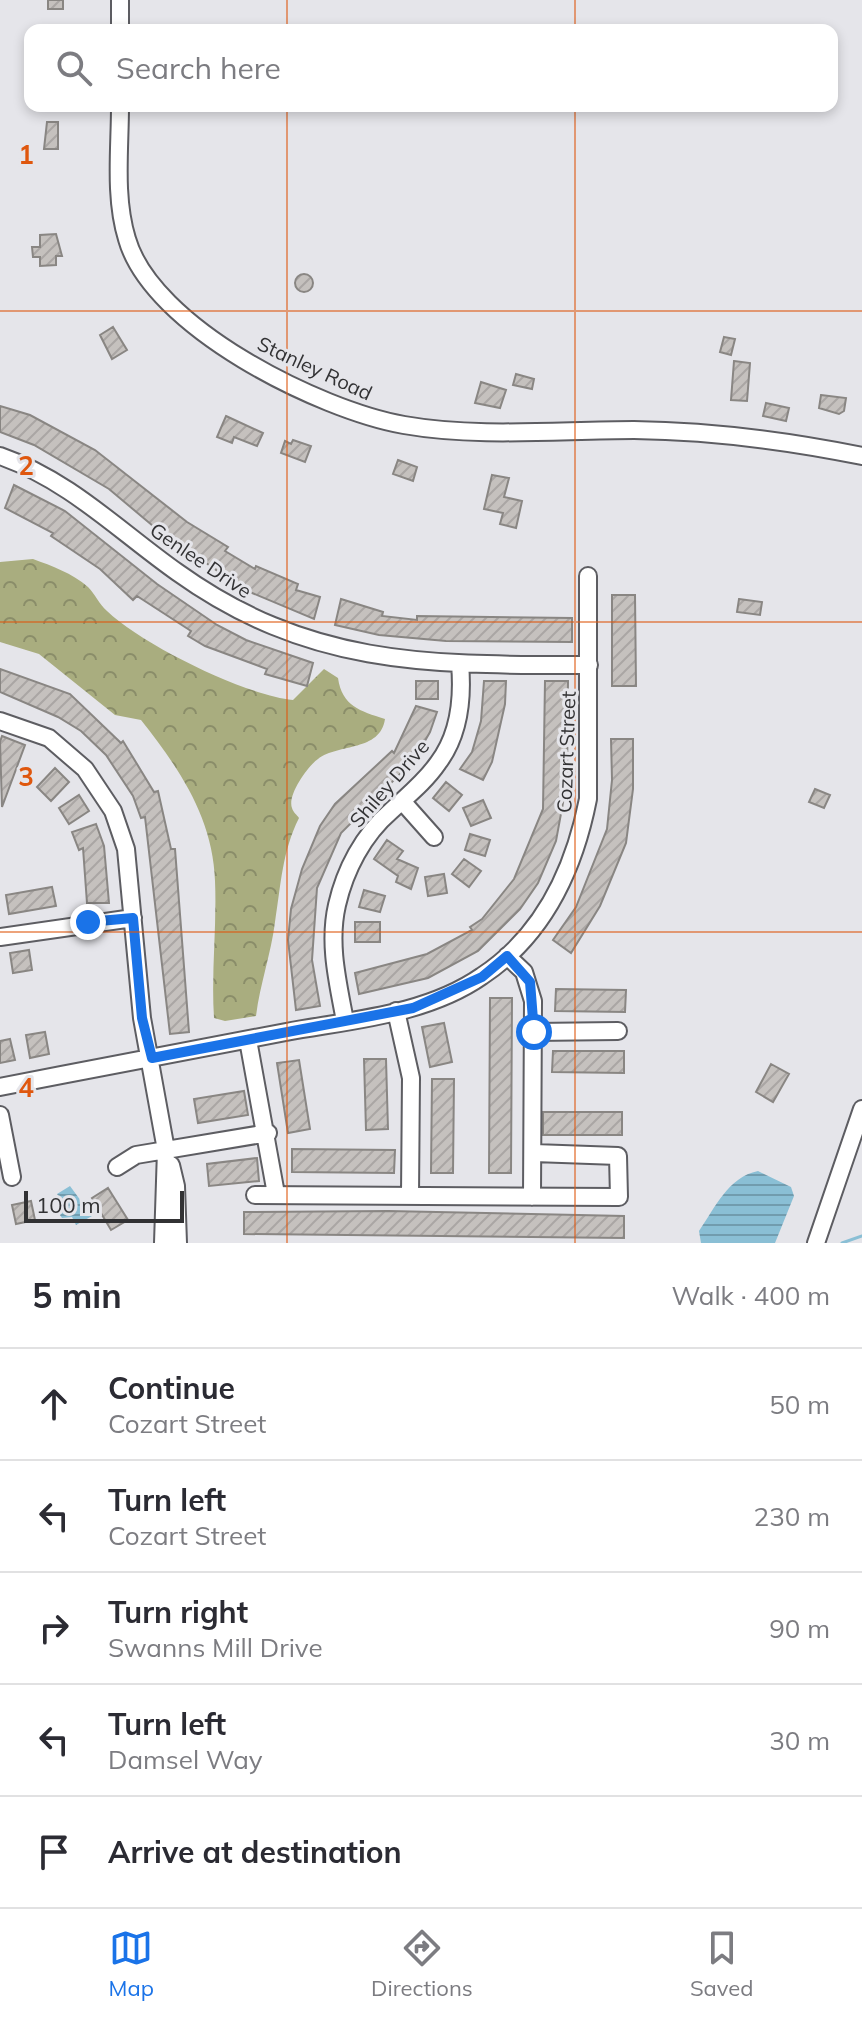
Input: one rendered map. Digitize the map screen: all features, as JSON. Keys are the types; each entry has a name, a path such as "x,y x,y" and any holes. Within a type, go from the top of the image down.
{"street":[{"path":"120,0 120,24"},
{"name":"Stanley Road","path":"120,112 123,223 131,251 145,276 170,305 213,338 319,397 379,419 429,429 650,431 766,441 862,456"},
{"name":"Genlee Drive","path":"0,456 48,477 99,511 176,572 259,621 340,650 391,660 589,665"},
{"name":"Cozart Street","path":"0,1087 396,1011 446,995 482,977 507,956 545,913 564,879 581,834 588,799 588,576"},
{"name":"Shiley Drive","path":"345,1021 333,952 336,908 358,850 374,828 440,762 457,725 462,692 460,664"},
{"path":"0,721 49,738 99,786 126,849 142,1018 152,1058 167,1156 163,1243"},
{"path":"402,801 434,837"},
{"path":"0,937 133,918"},
{"path":"507,956 530,982 534,1032 532,1197"},
{"path":"396,1011 411,1078 410,1195"},
{"path":"534,1032 618,1031"},
{"path":"248,1040 268,1133 276,1194"},
{"path":"816,1243 862,1109"},
{"path":"0,1115 12,1177"},
{"path":"117,1167 136,1155 167,1156 268,1133"},
{"path":"255,1195 619,1197 618,1156 534,1153"},
{"path":"167,1156 176,1186 178,1243"}],"green space":[{"path":"33,559 62,570 88,587 104,608 144,639 222,679 293,700 324,669 338,678 344,695 354,706 385,719 382,730 367,742 318,759 295,789 291,802 299,818 286,856 256,1016 225,1021 214,1018 213,858 201,815 181,775 141,720 115,715 39,654 0,642 0,562"}],"water":[{"path":"758,1171 791,1187 794,1196 775,1243 701,1243 699,1231 723,1195 738,1180"},
{"path":"70,1186 92,1216 76,1225 72,1217 62,1218 57,1211 63,1202 57,1194"}],"building":[{"path":"48,0 63,0 63,9 48,9"},
{"path":"47,122 58,122 58,149 44,149"},
{"path":"56,234 62,256 56,256 56,265 40,266 40,257 33,257 32,247 40,247 40,235"},
{"path":"304,274 313,283 304,292 295,283"},
{"path":"113,327 127,350 112,359 100,335"},
{"path":"724,337 735,339 731,355 720,352"},
{"path":"734,361 750,363 747,401 731,400"},
{"path":"516,374 534,379 532,389 513,385"},
{"path":"481,382 506,390 500,408 475,403"},
{"path":"821,395 846,398 844,411 839,414 819,408"},
{"path":"766,403 789,408 786,421 763,416"},
{"path":"0,406 30,415 95,450 187,522 228,547 225,551 255,569 256,566 298,584 296,590 320,597 314,619 245,590 153,526 109,489 34,445 0,432"},
{"path":"226,416 263,433 257,446 234,437 232,443 217,437"},
{"path":"293,440 311,446 305,462 281,453 285,441 291,444"},
{"path":"398,460 417,467 413,481 393,474"},
{"path":"492,475 509,478 504,497 522,501 516,528 500,524 503,513 484,509"},
{"path":"14,485 65,511 157,584 217,625 246,640 313,663 307,686 265,674 267,669 205,646 188,636 191,631 137,596 133,600 100,569 51,536 53,533 5,508"},
{"path":"612,595 635,595 636,686 612,686"},
{"path":"341,599 383,612 382,616 417,620 417,616 572,618 572,642 446,641 379,635 335,625"},
{"path":"739,599 762,602 760,615 737,612"},
{"path":"0,669 70,694 121,743 123,741 154,792 158,791 171,849 175,849 189,1032 170,1034 145,817 141,818 133,796 106,755 81,731 58,717 0,692"},
{"path":"416,681 438,681 438,699 416,699"},
{"path":"484,681 506,681 505,704 492,762 483,780 460,769 472,752 481,721"},
{"path":"545,681 568,681 567,781 556,841 538,883 520,909 478,951 428,978 359,994 355,973 427,954 472,930 470,927 482,919 514,879 543,809"},
{"path":"416,706 437,712 430,732 414,760 341,833 317,888 312,960 320,1006 296,1010 288,940 291,909 302,869 320,826 335,804 392,751 394,753"},
{"path":"2,736 25,745 2,807 0,742"},
{"path":"611,739 633,739 633,789 626,843 600,906 571,953 553,940 576,907 607,829 612,780"},
{"path":"55,768 69,782 51,801 37,787"},
{"path":"446,782 462,795 449,811 433,798"},
{"path":"815,789 830,795 824,808 809,802"},
{"path":"79,795 89,811 69,824 59,808"},
{"path":"483,800 491,818 471,826 463,808"},
{"path":"96,824 104,846 109,903 87,903 83,848 79,850 72,832"},
{"path":"470,834 490,840 485,856 465,850"},
{"path":"387,840 403,851 397,859 418,868 411,889 396,882 398,876 374,859"},
{"path":"464,859 481,871 469,887 452,874"},
{"path":"444,874 447,893 428,896 425,877"},
{"path":"52,887 56,906 9,914 6,895"},
{"path":"364,890 385,896 380,912 359,907"},
{"path":"355,922 380,922 380,942 355,942"},
{"path":"29,950 32,970 13,973 10,953"},
{"path":"556,989 626,990 625,1012 555,1011"},
{"path":"490,998 512,998 511,1173 489,1173"},
{"path":"444,1023 452,1062 430,1067 422,1027"},
{"path":"45,1032 49,1054 30,1058 26,1035"},
{"path":"10,1039 15,1060 0,1063 0,1041"},
{"path":"553,1051 624,1051 624,1073 552,1072"},
{"path":"364,1059 386,1059 388,1129 366,1130"},
{"path":"299,1060 310,1129 288,1133 277,1063"},
{"path":"771,1064 789,1074 773,1102 756,1092"},
{"path":"432,1079 454,1079 453,1173 431,1173"},
{"path":"244,1091 248,1115 198,1123 194,1099"},
{"path":"543,1112 622,1112 622,1135 543,1135"},
{"path":"292,1149 395,1150 394,1173 292,1172"},
{"path":"257,1158 259,1181 209,1186 207,1164"},
{"path":"108,1188 128,1220 111,1230 92,1198"},
{"path":"31,1201 35,1220 16,1224 12,1205"},
{"path":"388,1211 624,1216 624,1238 244,1234 244,1212"}],"waterway":[{"path":"842,1243 862,1236"}],"route":[{"path":"88,922 133,918 142,1018 152,1058 413,1008 482,977 507,956 530,982 534,1032"}]}
